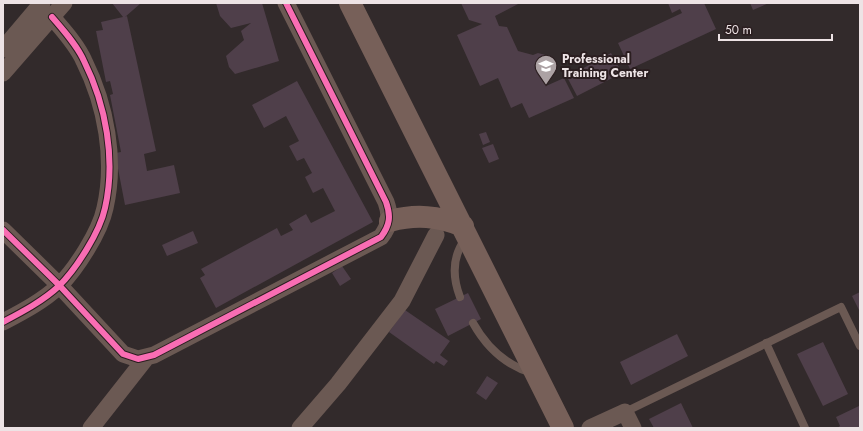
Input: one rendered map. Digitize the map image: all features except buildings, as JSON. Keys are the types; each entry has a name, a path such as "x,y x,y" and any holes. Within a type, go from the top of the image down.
{"main road":[{"path":"350,3 563,428"},
{"path":"390,221 402,218 427,216 445,220 465,231"}],"street":[{"path":"3,48 40,8 64,3"},
{"path":"91,428 146,358 373,242 381,237 387,230 390,221 390,211 386,202 286,3"},
{"path":"3,73 40,8"},
{"path":"3,322 25,311 59,285 81,257 105,209 110,164 106,125 98,94 84,60 40,8"},
{"path":"3,230 59,285 124,354 131,358 146,358"},
{"path":"300,428 338,384 402,301 436,235"},
{"path":"590,428 625,412 633,428"}],"lane":[{"path":"460,296 455,281 454,265 465,231"},
{"path":"625,412 841,307 860,346"},
{"path":"473,323 480,336 499,357 523,371 537,375"},
{"path":"766,343 806,428"}],"cycle path":[{"path":"3,230 59,285 123,354 138,359 154,355 381,237 389,220 389,212 386,202 286,3"},
{"path":"3,322 46,297 66,279 93,239 102,218 108,190 109,152 107,133 98,96 92,78 78,49 52,17"}],"place":[{"name":"Professional Training Center","path":"546,86"}]}
